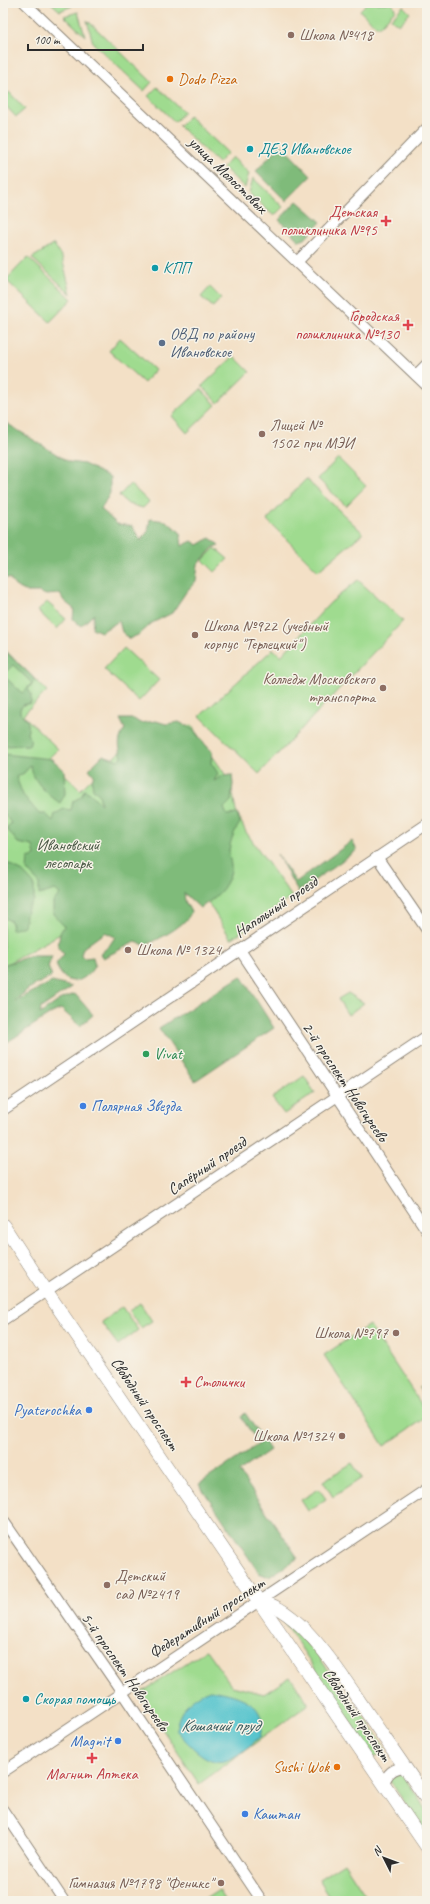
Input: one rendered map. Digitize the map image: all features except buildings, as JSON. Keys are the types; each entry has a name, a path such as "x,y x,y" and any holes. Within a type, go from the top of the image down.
{"main road":[{"name":"Свободный проспект","path":"3,1225 47,1292 427,1847"},
{"name":"Свободный проспект","path":"260,1602 280,1610 313,1638 328,1657 427,1800"}],"street":[{"name":"улица Молостовых","path":"25,3 427,386"},
{"path":"297,262 427,128"},
{"path":"416,375 427,364"},
{"name":"Напольный проезд","path":"3,1110 427,824"},
{"path":"377,857 427,930"},
{"name":"2-й проспект Новогиреево","path":"240,950 336,1096 427,1230"},
{"name":"Сапёрный проезд","path":"3,1320 47,1292 427,1036"},
{"name":"Федеративный проспект","path":"3,1772 427,1490"},
{"name":"5-й проспект Новогиреево","path":"3,1520 122,1692 262,1901"},
{"path":"384,1784 386,1777 391,1771 397,1768 405,1767"},
{"path":"3,1810 64,1901"}],"green space":[{"path":"51,3 69,3 72,6 60,11"},
{"path":"367,3 391,3 395,10 380,26 376,26 360,10"},
{"path":"403,6 410,13 399,25 391,19"},
{"path":"78,12 85,36 64,16"},
{"path":"87,20 152,82 144,91 93,43"},
{"path":"157,87 184,112 175,122 148,96"},
{"path":"9,92 25,109 16,117 3,103 3,98"},
{"path":"189,116 228,153 218,163 179,126"},
{"path":"281,145 311,176 286,201 256,171"},
{"path":"232,157 249,173 245,188 223,167"},
{"path":"253,178 283,207 274,216 249,193"},
{"path":"297,201 321,222 305,239 299,241 279,220"},
{"path":"54,244 62,258 71,294 32,258"},
{"path":"28,257 72,299 50,322 6,280"},
{"path":"210,287 221,298 213,307 201,297"},
{"path":"120,338 155,370 144,383 109,351"},
{"path":"234,356 250,372 218,403 202,386"},
{"path":"201,389 216,405 187,433 172,416"},
{"path":"3,421 69,462 84,464 110,477 110,493 101,509 117,524 132,526 141,541 148,531 150,519 166,521 180,532 182,546 192,541 198,545 210,538 219,545 214,547 198,564 196,581 186,592 172,613 152,623 140,634 129,639 122,632 119,621 101,632 92,628 94,614 81,626 73,619 74,609 64,601 60,594 46,595 39,592 27,592 15,586 10,579 3,577"},
{"path":"338,458 366,486 346,506 318,479"},
{"path":"306,479 363,533 318,571 267,520"},
{"path":"130,484 149,502 143,508 128,504 119,496"},
{"path":"215,548 228,559 215,572 203,560"},
{"path":"358,580 403,621 259,774 200,716 273,649 281,656 330,603"},
{"path":"47,602 66,619 57,629 38,611"},
{"name":"Ивановский лесопарк","path":"3,648 47,691 23,715 58,749 49,758 80,790 140,732 186,728 188,725 192,726 231,783 236,811 246,832 292,897 231,939 192,877 71,928 3,966"},
{"path":"124,648 159,680 139,701 104,669"},
{"path":"7,653 32,676 35,681 28,689 31,694 31,703 23,705 20,709 20,713 28,722 27,734 31,739 29,745 3,746 3,675 3,655","holes":["13,665 32,683 22,693 3,675"]},
{"name":"Ивановский лесопарк","path":"120,719 134,719 140,723 156,721 166,724 179,722 192,729 212,752 211,763 218,773 214,781 222,776 232,775 233,784 231,801 224,808 227,815 237,814 240,823 233,837 230,848 229,854 231,871 226,883 219,893 200,908 184,893 185,901 191,912 184,922 178,927 146,945 135,942 103,958 100,954 109,946 115,937 105,932 83,948 81,955 84,958 93,957 95,965 85,977 74,981 64,977 56,964 64,954 58,947 60,933 64,926 53,914 53,902 60,894 55,890 39,895 39,883 27,870 28,858 35,856 33,846 18,843 7,829 11,823 5,815 3,815 3,754 52,759 64,770 65,794 60,803 50,796 37,782 31,765 24,773 16,777 23,795 39,814 46,814 53,821 55,814 64,809 71,810 73,801 81,797 84,790 90,793 101,804 99,794 93,789 92,781 94,775 89,769 103,755 118,760 122,756 119,742 125,729"},
{"path":"352,841 357,850 298,892 277,854 296,882"},
{"path":"3,861 23,872 34,884 34,900 27,910 24,926 11,930 12,922 3,917"},
{"path":"30,956 52,956 48,967 52,976 28,989 15,1001 52,982 72,987 41,1008 40,1014 61,999 75,994 93,1015 80,1026 61,1009 52,1013 3,1045 3,965"},
{"path":"241,976 274,1028 195,1081 159,1028"},
{"path":"348,993 364,1003 348,1015 338,999"},
{"path":"304,1076 315,1093 284,1114 272,1098"},
{"path":"140,1303 152,1321 141,1328 129,1311"},
{"path":"122,1307 138,1330 118,1345 101,1322"},
{"path":"369,1325 427,1413 427,1417 384,1446 324,1355"},
{"path":"427,1383 427,1400 419,1388"},
{"path":"245,1413 270,1450 239,1472 298,1558 269,1577 259,1573 199,1484 259,1444 241,1417"},
{"path":"352,1463 362,1478 333,1497 323,1481"},
{"path":"319,1489 326,1499 308,1511 301,1500"},
{"path":"282,1619 315,1651 345,1695 361,1712 386,1750 374,1758"},
{"path":"206,1650 232,1686 264,1694 290,1677 309,1704 199,1784 139,1694"},
{"path":"400,1771 427,1811 427,1836 389,1779"},
{"path":"344,1863 369,1901 333,1901 319,1879"},
{"path":"219,1890 226,1901 202,1901"}],"water":[{"name":"Кошачий пруд","path":"210,1690 235,1695 250,1703 260,1715 262,1724 260,1737 238,1755 222,1761 214,1761 200,1754 176,1730 180,1716 187,1705 197,1696"}],"place":[{"name":"Школа №418","path":"291,35"},
{"name":"Dodo Pizza","path":"170,79"},
{"name":"ДЕЗ Ивановское","path":"250,149"},
{"name":"Детская поликлиника №95","path":"386,221"},
{"name":"КПП","path":"155,268"},
{"name":"Городская поликлиника №130","path":"408,325"},
{"name":"ОВД по району Ивановское","path":"162,343"},
{"name":"Лицей № 1502 при МЭИ","path":"262,434"},
{"name":"Школа №922 (учебный корпус \"Терлецкий\")","path":"195,635"},
{"name":"Колледж Московского транспорта","path":"383,688"},
{"name":"Школа № 1324","path":"128,950"},
{"name":"Vivat","path":"146,1054"},
{"name":"Полярная Звезда","path":"83,1106"},
{"name":"Школа №797","path":"396,1333"},
{"name":"Столички","path":"186,1382"},
{"name":"Pyaterochka","path":"89,1410"},
{"name":"Школа №1324","path":"342,1436"},
{"name":"Детский сад №2419","path":"107,1585"},
{"name":"Скорая помощь","path":"26,1699"},
{"name":"Magnit","path":"118,1741"},
{"name":"Магнит Аптека","path":"92,1758"},
{"name":"Sushi Wok","path":"337,1767"},
{"name":"Каштан","path":"245,1814"},
{"name":"Гимназия №1798 \"Феникс\"","path":"221,1883"}]}
